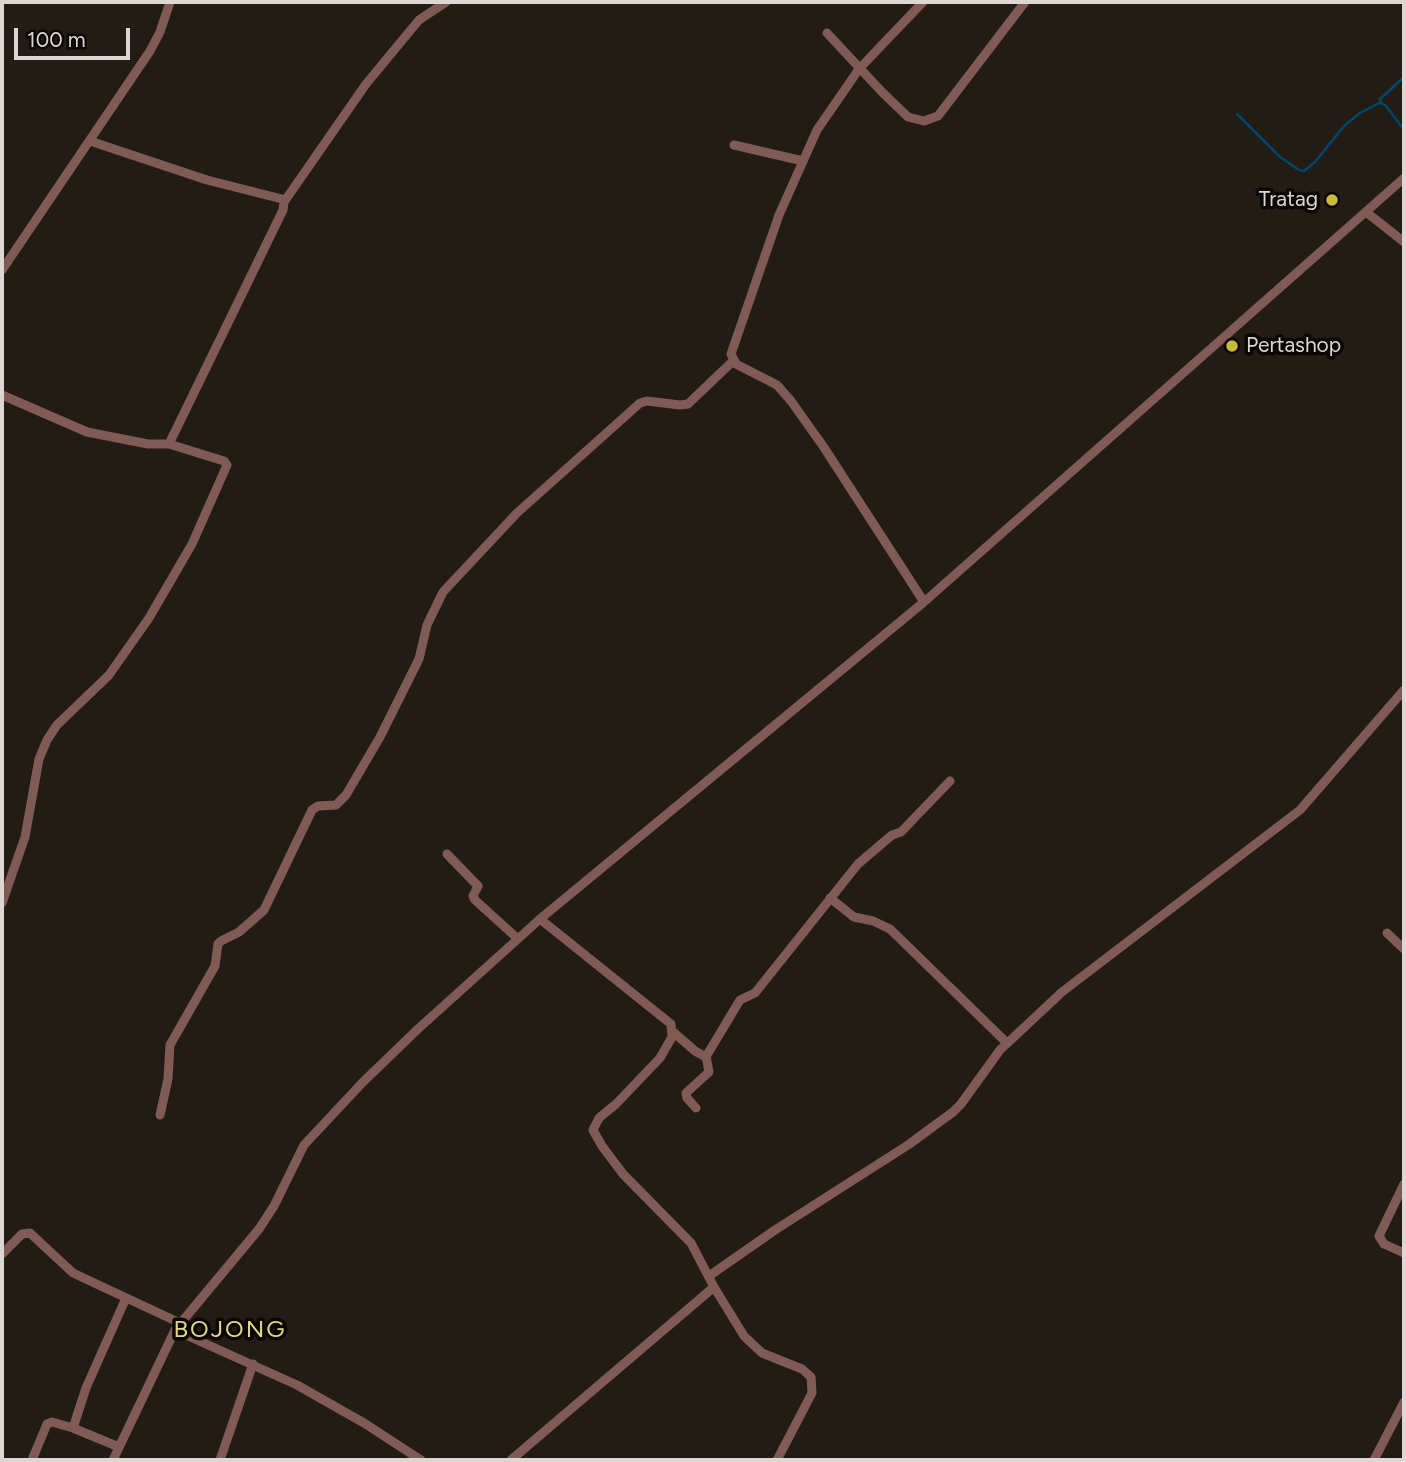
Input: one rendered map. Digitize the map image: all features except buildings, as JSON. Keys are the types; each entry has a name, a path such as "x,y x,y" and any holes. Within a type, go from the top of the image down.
{"street":[{"path":"2,271 150,51 170,2"},
{"path":"169,444 283,210 284,202 366,84 419,20 446,2"},
{"path":"923,2 859,69 817,130 779,215 731,354 733,361 777,385 791,401 924,602"},
{"path":"827,33 908,117 924,121 938,116 1025,2"},
{"path":"90,141 207,180 282,199 284,202"},
{"path":"734,145 803,161"},
{"path":"113,1460 177,1327 259,1229 274,1206 306,1142 419,1028 540,919 924,602 1404,178"},
{"path":"1367,212 1404,242"},
{"path":"160,1115 168,1079 170,1045 215,966 218,944 239,932 264,910 312,810 318,806 336,806 346,795 380,737 419,659 427,625 443,592 517,513 640,403 648,401 688,404 733,361"},
{"path":"2,396 87,432 148,444 169,444 224,461 227,465 192,544 136,638 109,675 57,725 47,740 39,759 25,836 2,903"},
{"path":"709,1276 775,1230 908,1145 953,1112 997,1053 1062,992 1300,810 1404,690"},
{"path":"696,1108 686,1093 709,1072 706,1056 740,1000 755,993 858,863 892,835 901,832 950,781"},
{"path":"447,854 478,886 473,896 475,900 518,939"},
{"path":"830,898 854,917 873,921 890,929 1007,1043"},
{"path":"540,919 669,1022 672,1037 660,1058 641,1080 599,1118 593,1130 624,1174 691,1243 714,1287 751,1344 765,1354 802,1369 813,1381 812,1393 805,1409 778,1460"},
{"path":"1387,933 1404,948"},
{"path":"672,1031 695,1051 706,1056"},
{"path":"1404,1184 1379,1236 1384,1244 1404,1253"},
{"path":"2,1254 22,1234 30,1233 74,1273 297,1385 364,1423 421,1460"},
{"path":"511,1460 714,1287"},
{"path":"73,1428 86,1388 126,1298"},
{"path":"220,1460 253,1364"},
{"path":"1374,1460 1404,1402"},
{"path":"32,1460 48,1423 73,1428 119,1447"}],"waterway":[{"path":"1381,103 1380,99 1404,77"},
{"path":"1237,114 1280,157 1304,171 1315,162 1344,126 1377,104 1386,106 1404,130"}],"place":[{"name":"Tratag","path":"1332,200"},
{"name":"Pertashop","path":"1232,346"}],"district":[{"name":"BOJONG","path":"230,1330"}]}
